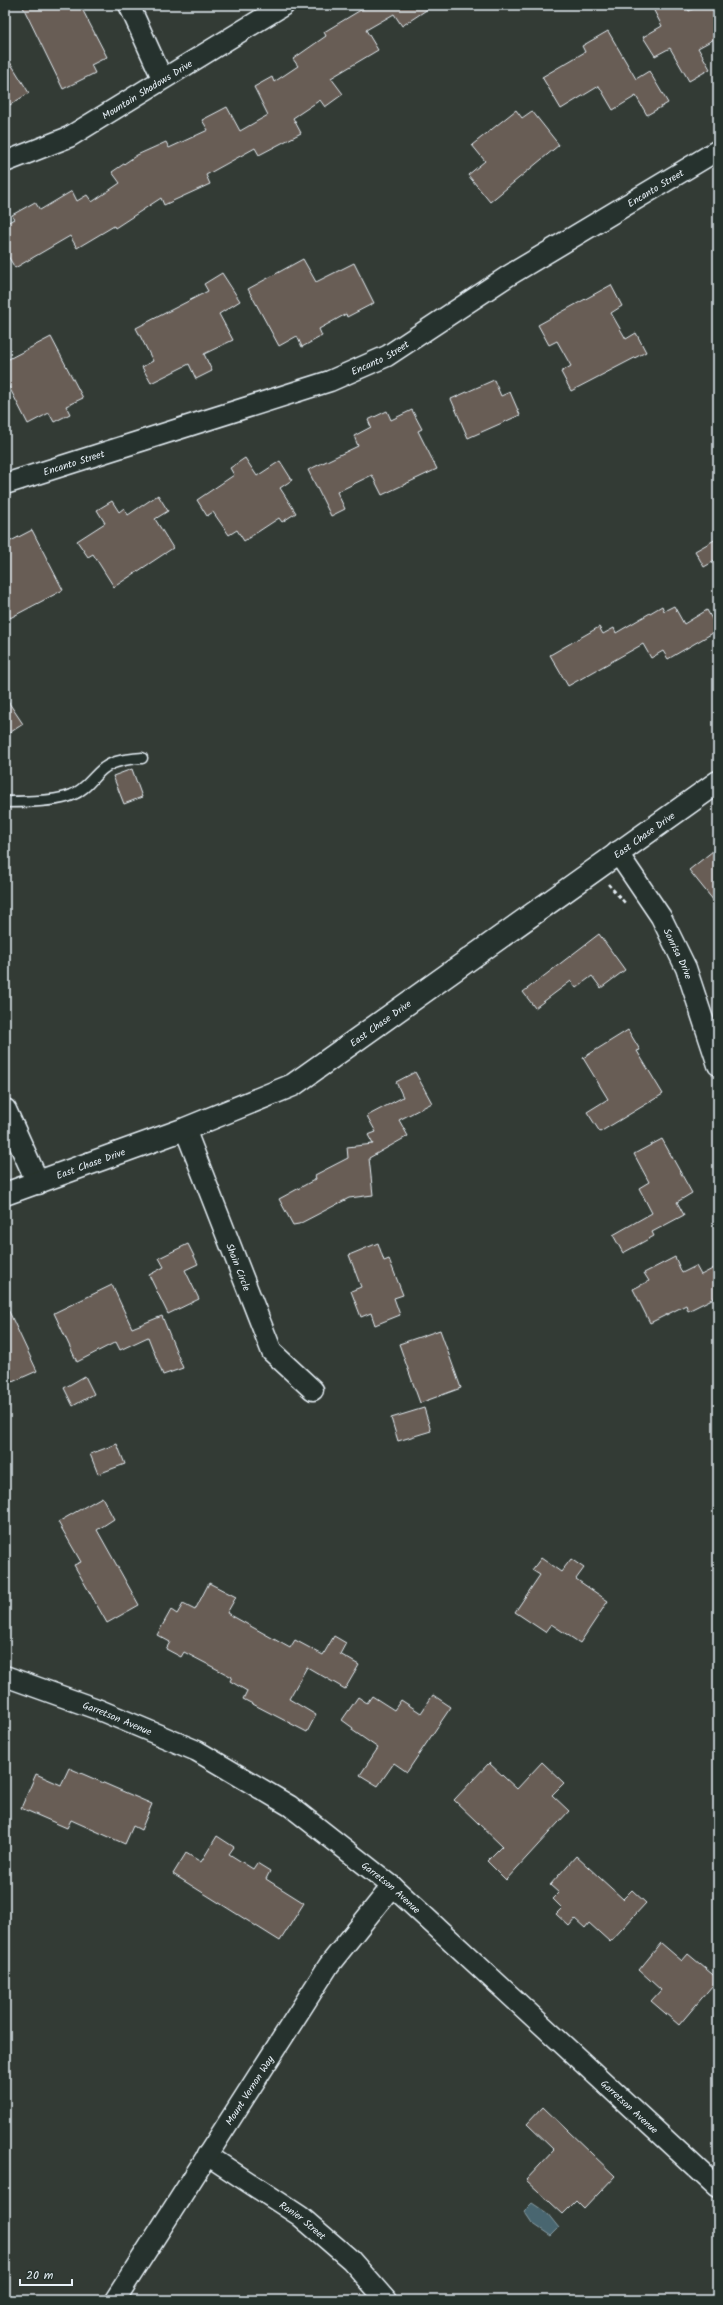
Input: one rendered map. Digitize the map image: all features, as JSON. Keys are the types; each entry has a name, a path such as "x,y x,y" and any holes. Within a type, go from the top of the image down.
{"street":[{"path":"129,5 162,78"},
{"name":"Mountain Shadows Drive","path":"5,162 69,137 162,78 284,5"},
{"name":"Encanto Street","path":"5,484 330,381 387,356 508,276 718,150"},
{"name":"East Chase Drive","path":"5,1194 185,1129 293,1085 617,852 718,782"},
{"name":"Sonrisa Drive","path":"617,852 661,916 686,968 718,1065"},
{"path":"5,1110 38,1183"},
{"name":"Shain Circle","path":"185,1129 272,1352 313,1390"},
{"name":"Garretson Avenue","path":"5,1676 97,1709 197,1751 290,1806 392,1886 718,2188"},
{"name":"Mount Vernon Way","path":"115,2300 329,1965 392,1886"},
{"name":"Ranier Street","path":"207,2155 300,2216 351,2260 386,2300"}],"lane":[{"path":"5,802 40,801 71,796 89,785 104,768 128,759 142,758"}],"water":[{"path":"532,2203 547,2213 559,2228 551,2236 532,2223 524,2211"}],"building":[{"path":"22,5 80,5 107,57 91,65 95,73 63,89"},
{"path":"369,5 434,5 402,26 394,14 366,30 378,50 331,78 343,94 325,107 320,100 293,118 301,133 259,155 255,148 206,175 210,184 164,205 161,198 115,228 114,226 77,248 70,236 15,268 5,251 5,224 14,219 12,215 35,202 40,210 72,191 77,201 87,195 92,202 120,183 112,172 137,155 166,142 169,148 208,130 202,120 227,107 240,131 268,115 254,87 272,77 274,82 298,66 293,59 326,36 324,32"},
{"path":"651,5 686,5 689,11 700,5 711,5 718,18 718,37 698,48 710,69 689,81 670,48 655,56 643,37 662,26"},
{"path":"608,31 636,79 649,71 668,103 647,115 636,96 613,110 599,86 561,109 542,77 585,52 582,46"},
{"path":"5,54 29,93 5,108"},
{"path":"516,110 522,118 532,111 559,145 490,202 468,175 485,161 472,145"},
{"path":"303,259 316,282 354,263 374,303 347,317 346,314 319,329 322,336 302,347 297,336 279,346 248,289"},
{"path":"222,273 240,301 219,314 233,340 204,354 212,371 196,379 189,364 151,383 142,367 153,361 136,328 208,291 204,284"},
{"path":"611,285 622,306 611,313 626,339 636,333 646,352 571,391 561,372 571,366 557,341 549,345 538,325"},
{"path":"51,337 83,398 66,406 70,414 54,422 49,413 28,424 5,379 5,361"},
{"path":"494,380 501,396 510,392 520,415 468,438 451,399"},
{"path":"412,410 422,429 418,431 437,469 382,495 372,475 337,492 345,509 331,516 308,470 358,446 354,436 371,427 368,420 387,411 391,420"},
{"path":"245,458 257,476 280,461 292,480 280,488 296,513 282,522 279,518 244,541 237,530 229,535 213,512 207,516 197,500 234,475 230,468"},
{"path":"158,495 168,511 155,519 173,548 114,587 93,554 88,557 77,541 105,523 97,510 112,501 119,512 124,508 128,515"},
{"path":"32,530 63,590 10,618 5,609 5,544"},
{"path":"718,538 718,559 704,567 695,551"},
{"path":"662,606 664,611 674,606 684,624 707,610 718,630 668,659 663,651 651,658 643,644 568,686 550,655 599,627 603,634 614,628 616,633"},
{"path":"5,697 23,724 5,736"},
{"path":"132,769 142,797 124,804 113,776"},
{"path":"718,847 718,906 689,870"},
{"path":"599,934 625,970 601,988 592,976 576,988 571,981 535,1008 523,992"},
{"path":"628,1030 640,1050 637,1051 663,1094 600,1132 587,1112 608,1099 583,1058"},
{"path":"415,1072 432,1103 399,1120 408,1136 369,1158 373,1195 349,1198 299,1224 293,1225 279,1199 316,1179 315,1175 348,1158 347,1147 373,1144 368,1135 376,1132 367,1116 403,1097 396,1082"},
{"path":"662,1139 692,1193 677,1202 684,1215 652,1232 654,1236 623,1253 613,1235 652,1213 639,1188 649,1182 634,1154"},
{"path":"378,1243 384,1261 389,1259 403,1295 394,1298 400,1315 375,1325 371,1313 361,1317 351,1291 361,1287 349,1255"},
{"path":"188,1244 198,1264 185,1270 199,1299 168,1314 149,1275 164,1267 159,1258"},
{"path":"675,1257 682,1273 696,1266 701,1275 718,1266 718,1296 688,1311 686,1305 650,1323 633,1289 649,1281 644,1273"},
{"path":"112,1285 132,1328 162,1316 183,1368 163,1375 148,1337 120,1350 116,1342 77,1362 54,1313"},
{"path":"5,1303 37,1371 10,1383 5,1372"},
{"path":"440,1330 461,1388 420,1403 399,1344"},
{"path":"85,1376 94,1394 73,1406 64,1388"},
{"path":"424,1408 431,1431 398,1441 391,1418"},
{"path":"117,1444 125,1464 98,1474 90,1454"},
{"path":"102,1497 114,1519 97,1530 139,1605 107,1623 74,1565 81,1562 58,1522"},
{"path":"541,1558 561,1572 571,1559 584,1568 576,1579 608,1601 580,1643 551,1624 545,1632 515,1612 540,1575 532,1570"},
{"path":"209,1583 236,1597 227,1613 290,1648 295,1640 323,1655 334,1636 346,1643 340,1654 359,1665 345,1689 307,1667 289,1699 316,1715 307,1732 243,1699 247,1691 230,1681 232,1677 184,1652 181,1657 166,1649 170,1642 157,1635 171,1610 177,1614 183,1604 195,1610"},
{"path":"433,1695 451,1707 407,1772 394,1763 378,1786 360,1775 378,1748 352,1730 353,1728 342,1720 358,1697 367,1703 372,1696 394,1710 401,1700 421,1713"},
{"path":"542,1762 564,1783 552,1795 569,1811 506,1880 487,1861 502,1846 454,1800 489,1763 517,1789"},
{"path":"69,1768 152,1804 141,1830 133,1826 125,1844 71,1820 67,1828 21,1808 36,1774 61,1785"},
{"path":"217,1836 234,1847 229,1854 253,1869 257,1863 270,1871 266,1879 304,1903 280,1941 173,1874 186,1853 201,1862"},
{"path":"576,1856 623,1899 632,1890 646,1903 610,1942 589,1923 585,1928 575,1919 569,1926 556,1914 562,1908 553,1899 559,1893 550,1885"},
{"path":"661,1943 682,1961 688,1954 718,1979 679,2025 651,2001 661,1990 639,1970"},
{"path":"543,2107 615,2176 584,2209 576,2201 563,2214 526,2180 554,2150 527,2124"}]}
